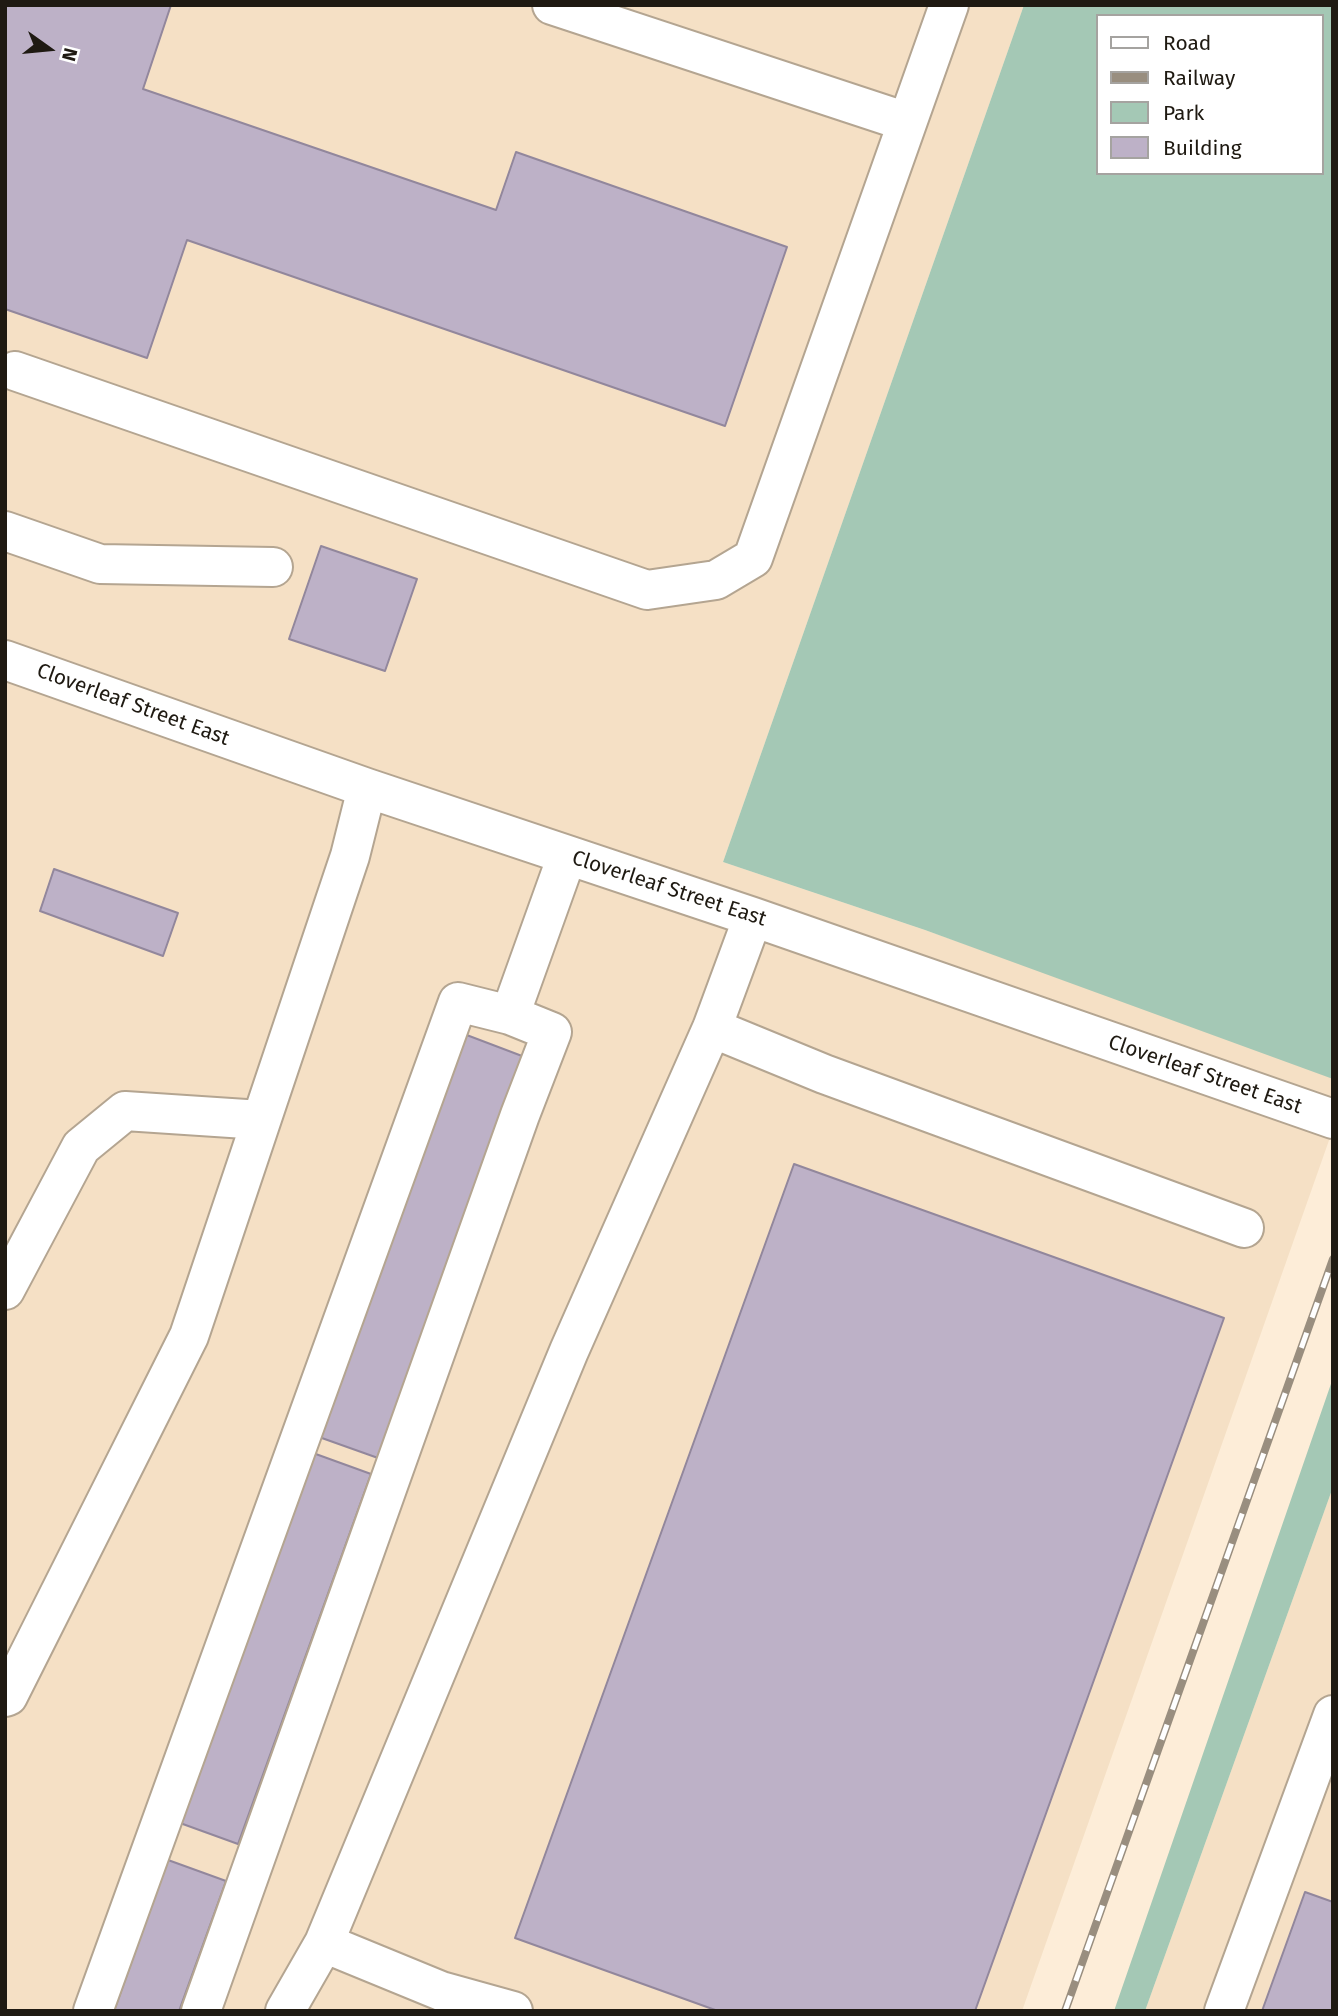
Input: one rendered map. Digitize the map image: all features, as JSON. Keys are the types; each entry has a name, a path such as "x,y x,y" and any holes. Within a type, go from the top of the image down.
{"street":[{"path":"552,5 907,122"},
{"path":"15,371 648,590 716,580 753,558 949,5"},
{"path":"5,531 100,564 273,567"},
{"name":"Cloverleaf Street East","path":"5,660 367,788 753,917 1333,1119"},
{"path":"5,1697 8,1696 189,1336 349,856 367,788"},
{"path":"510,1015 567,856"},
{"path":"285,2011 324,1944 569,1351 712,1028 753,917"},
{"path":"93,2011 458,1002 510,1015 552,1032 506,1154 201,2011"},
{"path":"712,1028 824,1074 1244,1228"},
{"path":"5,1290 80,1147 125,1111 261,1120"},
{"path":"1224,2011 1333,1715"},
{"path":"324,1944 441,1991 513,2011"}],"shaded area":[{"path":"5,5 1024,5 723,862 925,930 1333,1075 1333,1129 1022,2011 5,2011"},
{"path":"1333,1487 1333,2011 1145,2011"}],"green space":[{"path":"1024,5 1333,5 1333,1079 925,930 723,862"},
{"path":"1333,1378 1333,1487 1145,2011 1114,2011"}],"building":[{"path":"5,5 171,5 143,89 496,210 516,152 787,247 725,426 187,240 147,358 5,309"},
{"path":"321,546 417,579 385,671 289,639"},
{"path":"54,869 178,913 163,956 40,911"},
{"path":"464,1034 522,1056 378,1458 319,1437"},
{"path":"794,1164 1224,1318 975,2011 718,2011 515,1938"},
{"path":"313,1453 371,1474 238,1844 180,1823"},
{"path":"168,1860 226,1881 179,2011 114,2011"},
{"path":"1305,1892 1333,1902 1333,2011 1262,2011"}],"railway":[{"path":"1065,2011 1333,1259"}]}
